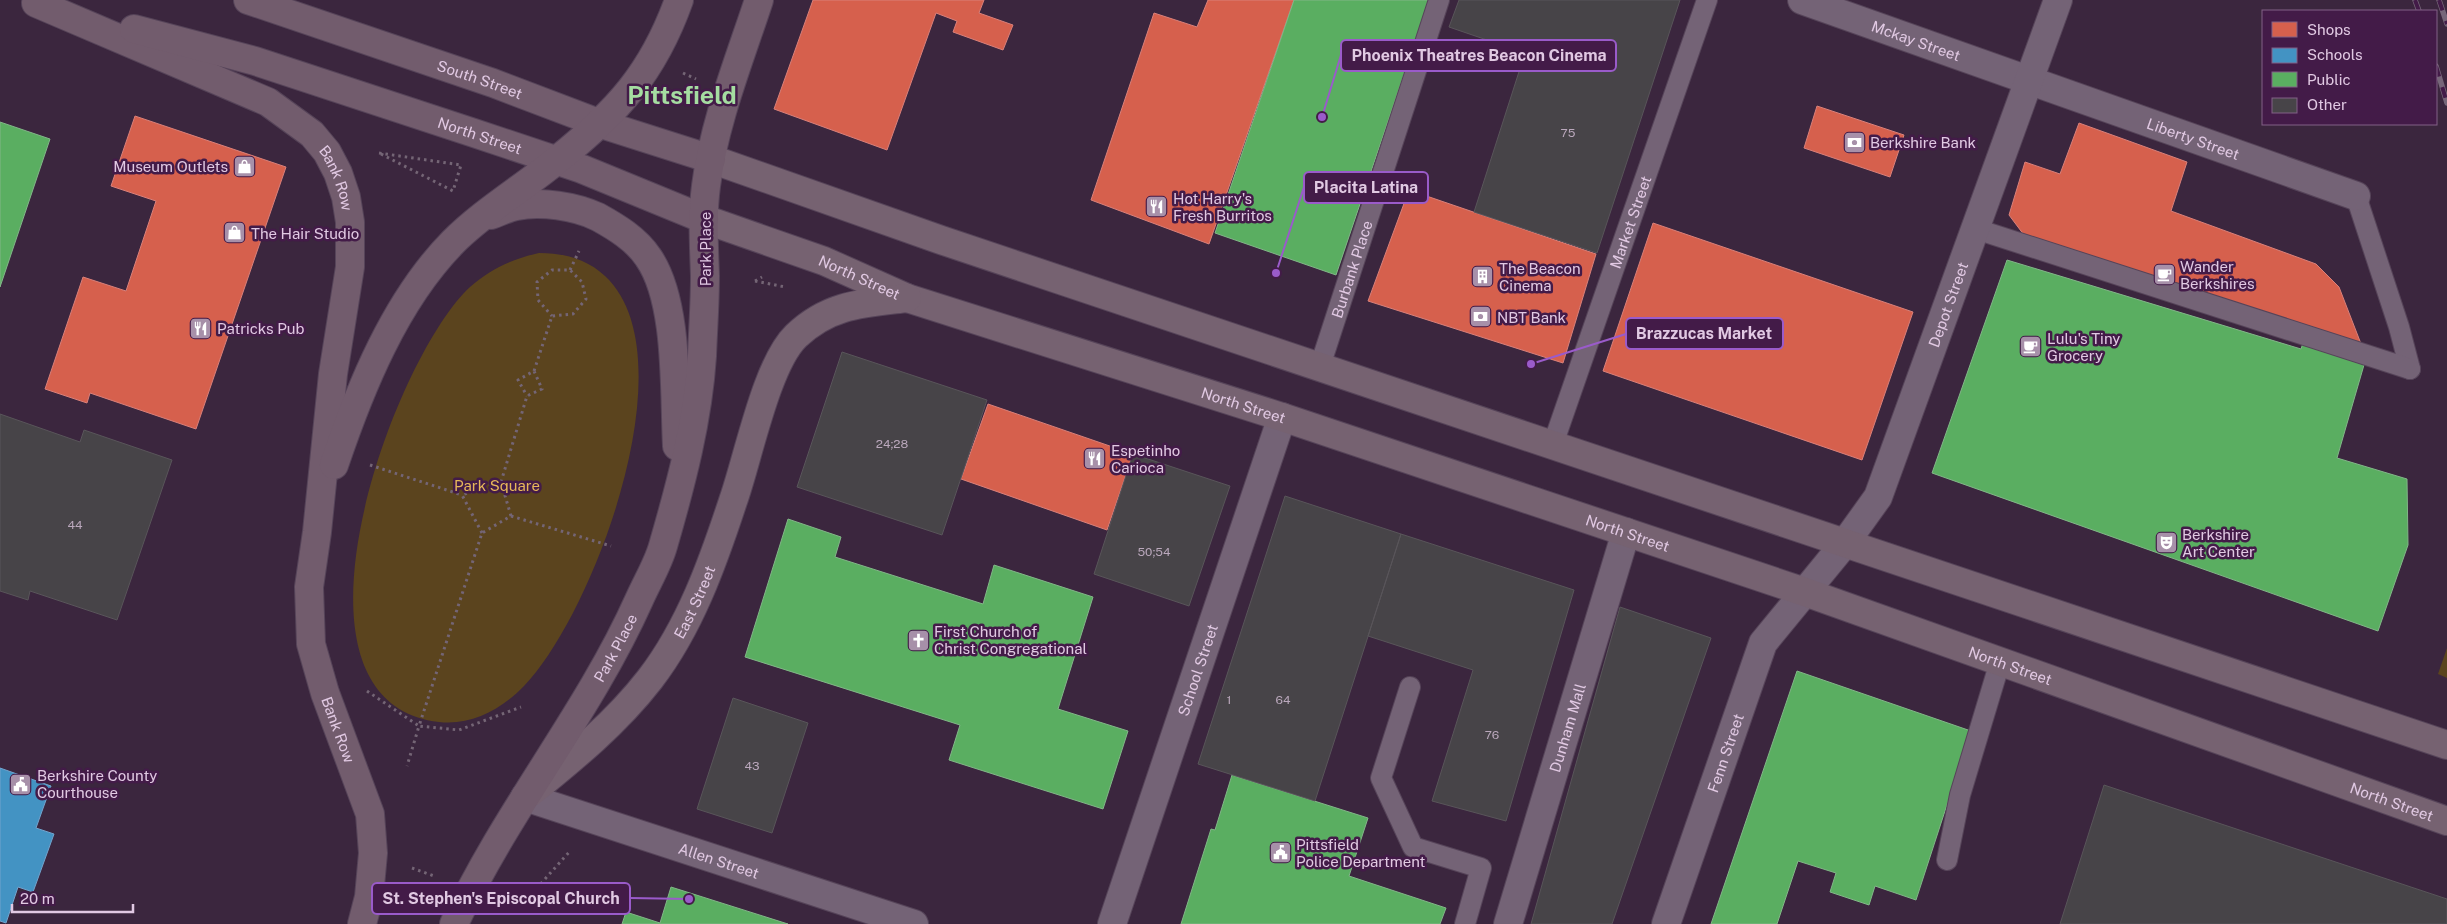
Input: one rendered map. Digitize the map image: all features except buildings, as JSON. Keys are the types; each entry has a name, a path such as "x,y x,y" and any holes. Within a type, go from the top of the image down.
{"highway":[{"name":"South Street","path":"248,0 493,83 601,124 711,159"},
{"name":"Bank Row","path":"317,532 331,472 357,399 390,334 431,268 453,242 480,218 601,124 628,95 649,66 670,25 679,0"},
{"name":"Park Place","path":"525,797 618,645 662,550 680,488 702,359 705,297 704,219 711,159 726,99 759,0"},
{"name":"Bank Row","path":"31,1 268,102 312,134 327,152 346,196 351,242 350,267 333,374 317,532 309,587 311,644 325,693 370,814 373,854 369,897 362,924"},
{"name":"North Street","path":"31,1 255,61 557,160 704,219"},
{"name":"Bank Row","path":"480,218 516,206 547,205 585,211 618,228 647,255"},
{"name":"Park Place","path":"647,255 660,277 670,311 680,488"},
{"name":"East Street","path":"454,924 474,881 525,797"}],"main road":[{"path":"711,159 941,240 2447,745"},
{"name":"North Street","path":"704,219 824,261 907,298 1282,417 1805,592 2447,821"},
{"name":"East Street","path":"525,797 584,749 621,712 651,677 682,628 708,572 734,500 772,376 782,354 795,337 817,319 834,310 849,306 907,298"}],"street":[{"name":"Mckay Street","path":"1802,0 2030,82"},
{"name":"Depot Street","path":"1805,592 1845,543 1878,497 2030,82 2058,0"},
{"name":"Liberty Street","path":"2030,82 2356,196"},
{"name":"School Street","path":"1112,924 1282,417"},
{"name":"Dunham Mall","path":"1508,924 1626,532"},
{"name":"Fenn Street","path":"1666,924 1764,643 1805,592"},
{"name":"Allen Street","path":"525,797 914,924"}],"lane":[{"name":"Burbank Place","path":"1320,366 1439,0"},
{"name":"Market Street","path":"1553,444 1707,0"},
{"path":"1976,229 2410,369 2400,327 2356,196"},
{"path":"1947,860 1960,795 2000,662"},
{"path":"1410,687 1381,778 1413,847 1481,868 1465,924"}],"path":[{"path":"681,72 699,80"},
{"path":"379,153 461,165 453,191 387,158 379,153"},
{"path":"570,270 579,251"},
{"path":"552,270 570,270 582,282 586,299 573,314 552,316 538,300 537,282 552,270"},
{"path":"755,281 791,289"},
{"path":"527,396 542,389 534,371 552,316"},
{"path":"511,516 501,482 527,396 518,380 534,371"},
{"path":"370,465 462,495 501,482"},
{"path":"462,495 482,533"},
{"path":"407,766 482,533 511,516 611,546"},
{"path":"367,691 420,726 459,730 521,707"},
{"path":"519,908 571,850"},
{"path":"412,868 434,876"}],"green space":[{"name":"Park Square","path":"539,253 575,258 591,265 605,276 629,314 638,364 635,422 623,484 603,546 578,603 551,651 524,686 506,702 485,714 463,721 439,722 388,700 361,655 353,594 362,523 381,450 409,382 440,325 470,287 486,275 520,258"},
{"path":"2447,648 2447,678 2438,674"}],"railway":[{"path":"2415,0 2419,10"},
{"path":"2439,0 2447,24"},
{"path":"2437,69 2447,103"}],"place":[{"name":"Phoenix Theatres Beacon Cinema","path":"1322,117"},
{"name":"Berkshire Bank","path":"1854,142"},
{"name":"Museum Outlets","path":"244,166"},
{"name":"Hot Harry's Fresh Burritos","path":"1157,207"},
{"name":"The Hair Studio","path":"235,233"},
{"name":"Placita Latina","path":"1276,273"},
{"name":"Wander Berkshires","path":"2164,275"},
{"name":"The Beacon Cinema","path":"1483,277"},
{"name":"NBT Bank","path":"1481,317"},
{"name":"Patricks Pub","path":"201,328"},
{"name":"Lulu's Tiny Grocery","path":"2031,347"},
{"name":"Brazzucas Market","path":"1531,364"},
{"name":"Espetinho Carioca","path":"1095,459"},
{"name":"Berkshire Art Center","path":"2166,543"},
{"name":"First Church of Christ Congregational","path":"918,640"},
{"name":"Berkshire County Courthouse","path":"21,784"},
{"name":"Pittsfield Police Department","path":"1280,853"},
{"name":"St. Stephen's Episcopal Church","path":"689,899"}],"district":[{"name":"Pittsfield","path":"682,95"}]}
